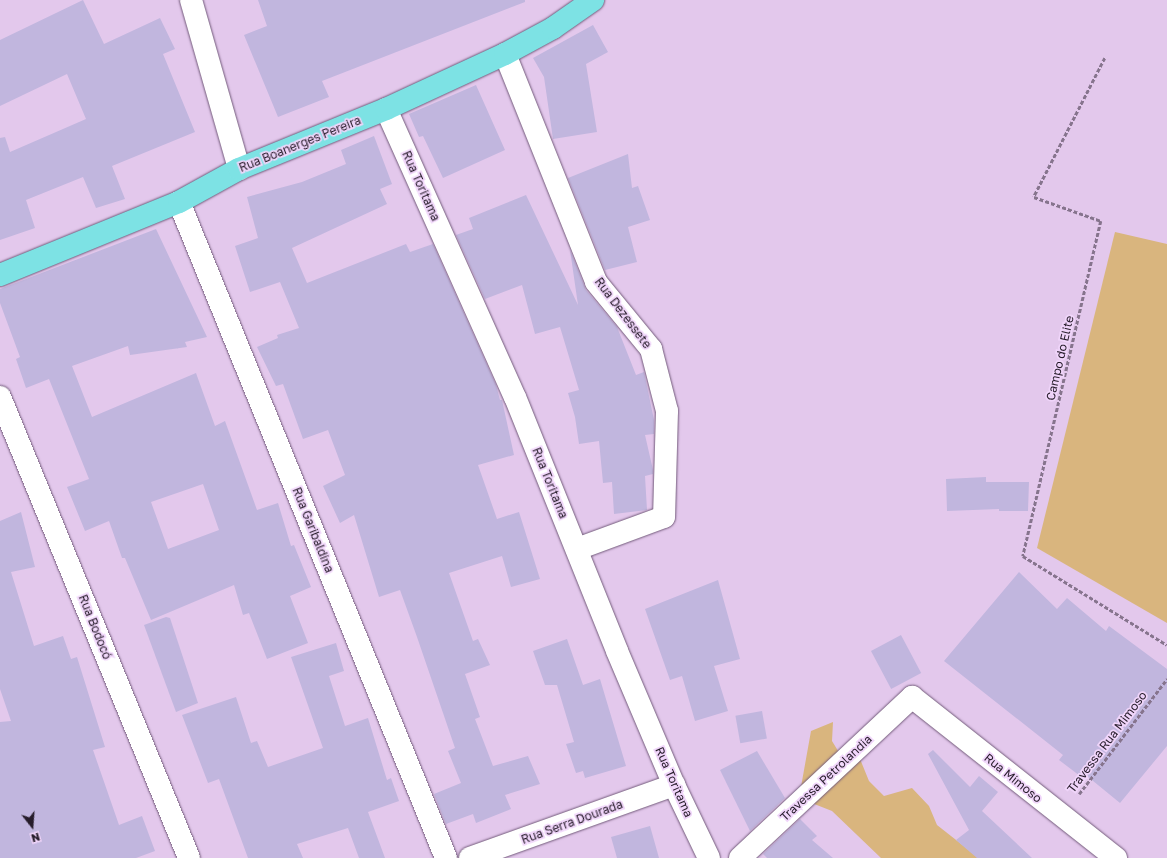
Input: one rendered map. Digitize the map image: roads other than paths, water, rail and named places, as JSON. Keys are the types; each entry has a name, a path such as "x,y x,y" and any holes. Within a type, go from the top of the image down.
{"main road":[{"name":"Rua Boanerges Pereira","path":"0,275 180,202 238,169 386,109 505,54 552,28 593,0"}],"street":[{"path":"191,0 238,169"},
{"name":"Rua Dezessete","path":"505,54 596,282 651,349 668,411 664,517 577,549"},
{"name":"Rua Toritama","path":"386,109 515,397 617,651 674,785 709,858"},
{"name":"Rua Garibaldina","path":"180,202 446,858"},
{"name":"Rua Bodocó","path":"0,397 189,858"},
{"name":"Rua Mimoso","path":"912,697 1062,817 1116,858"},
{"name":"Travessa Petrolandia","path":"740,858 912,697"},
{"name":"Rua Serra Dourada","path":"470,858 674,785"}]}
